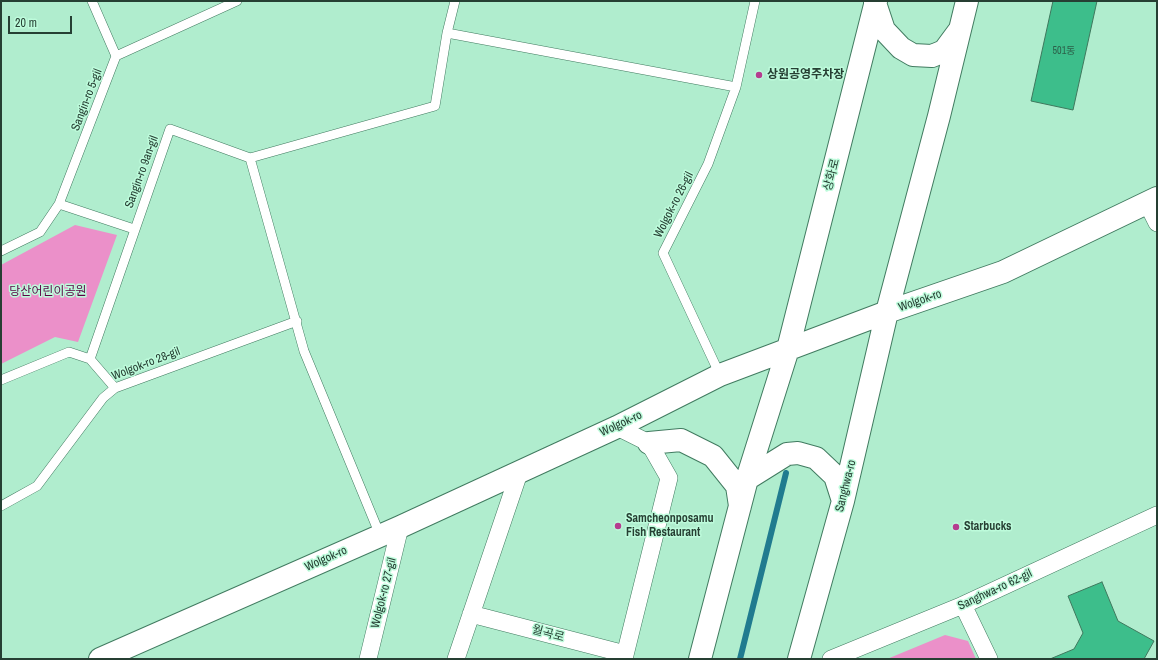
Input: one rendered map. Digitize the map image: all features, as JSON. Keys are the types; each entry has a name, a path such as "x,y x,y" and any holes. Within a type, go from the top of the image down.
{"main road":[{"path":"886,312 967,1"},
{"path":"875,2 884,30 901,48 913,55 932,56 944,51 960,29"},
{"name":"상화로","path":"788,349 875,2"},
{"name":"Wolgok-ro","path":"100,659 519,473 720,376 886,312 1003,272 1152,200"},
{"name":"Sanghwa-ro","path":"799,659 843,501 886,312"},
{"path":"700,659 747,479 788,349"},
{"path":"649,443 680,440 712,456 737,486 740,506"},
{"path":"747,479 787,454 798,453 816,458 835,476 843,501"}],"street":[{"name":"Wolgok-ro","path":"1152,200 1157,222"},
{"path":"617,427 649,443 669,478 624,657"},
{"path":"456,659 519,473"},
{"name":"Sanghwa-ro 62-gil","path":"831,659 962,606 1157,515"},
{"name":"Wolgok-ro 27-gil","path":"368,659 400,527"},
{"path":"962,606 989,659"},
{"name":"월곡로","path":"471,614 624,657"}],"lane":[{"path":"92,1 116,56 237,1"},
{"path":"380,535 304,350 250,158 435,106 447,33 455,1"},
{"name":"Wolgok-ro 26-gil","path":"720,376 663,253 708,164 736,86 755,1"},
{"path":"447,33 736,86"},
{"name":"Sangin-ro 5-gil","path":"1,251 40,232 59,204 116,56"},
{"name":"Sangin-ro 9an-gil","path":"90,359 170,129 250,158"},
{"path":"59,204 134,229"},
{"name":"Wolgok-ro 28-gil","path":"1,506 37,486 103,398 115,388 297,321"},
{"path":"1,380 69,352 90,359 115,388"}],"green space":[{"name":"당산어린이공원","path":"75,225 117,235 78,342 55,337 1,364 1,265"},
{"path":"945,635 968,641 976,659 887,659"}],"building":[{"path":"1053,1 1097,1 1073,110 1031,101"},
{"path":"1102,582 1118,621 1154,641 1144,659 1050,659 1074,649 1083,633 1068,596"}],"waterway":[{"path":"740,659 786,473"}],"place":[{"name":"상원공영주차장","path":"759,75"},
{"name":"Samcheonposamu Fish Restaurant","path":"618,526"},
{"name":"Starbucks","path":"956,527"}]}
